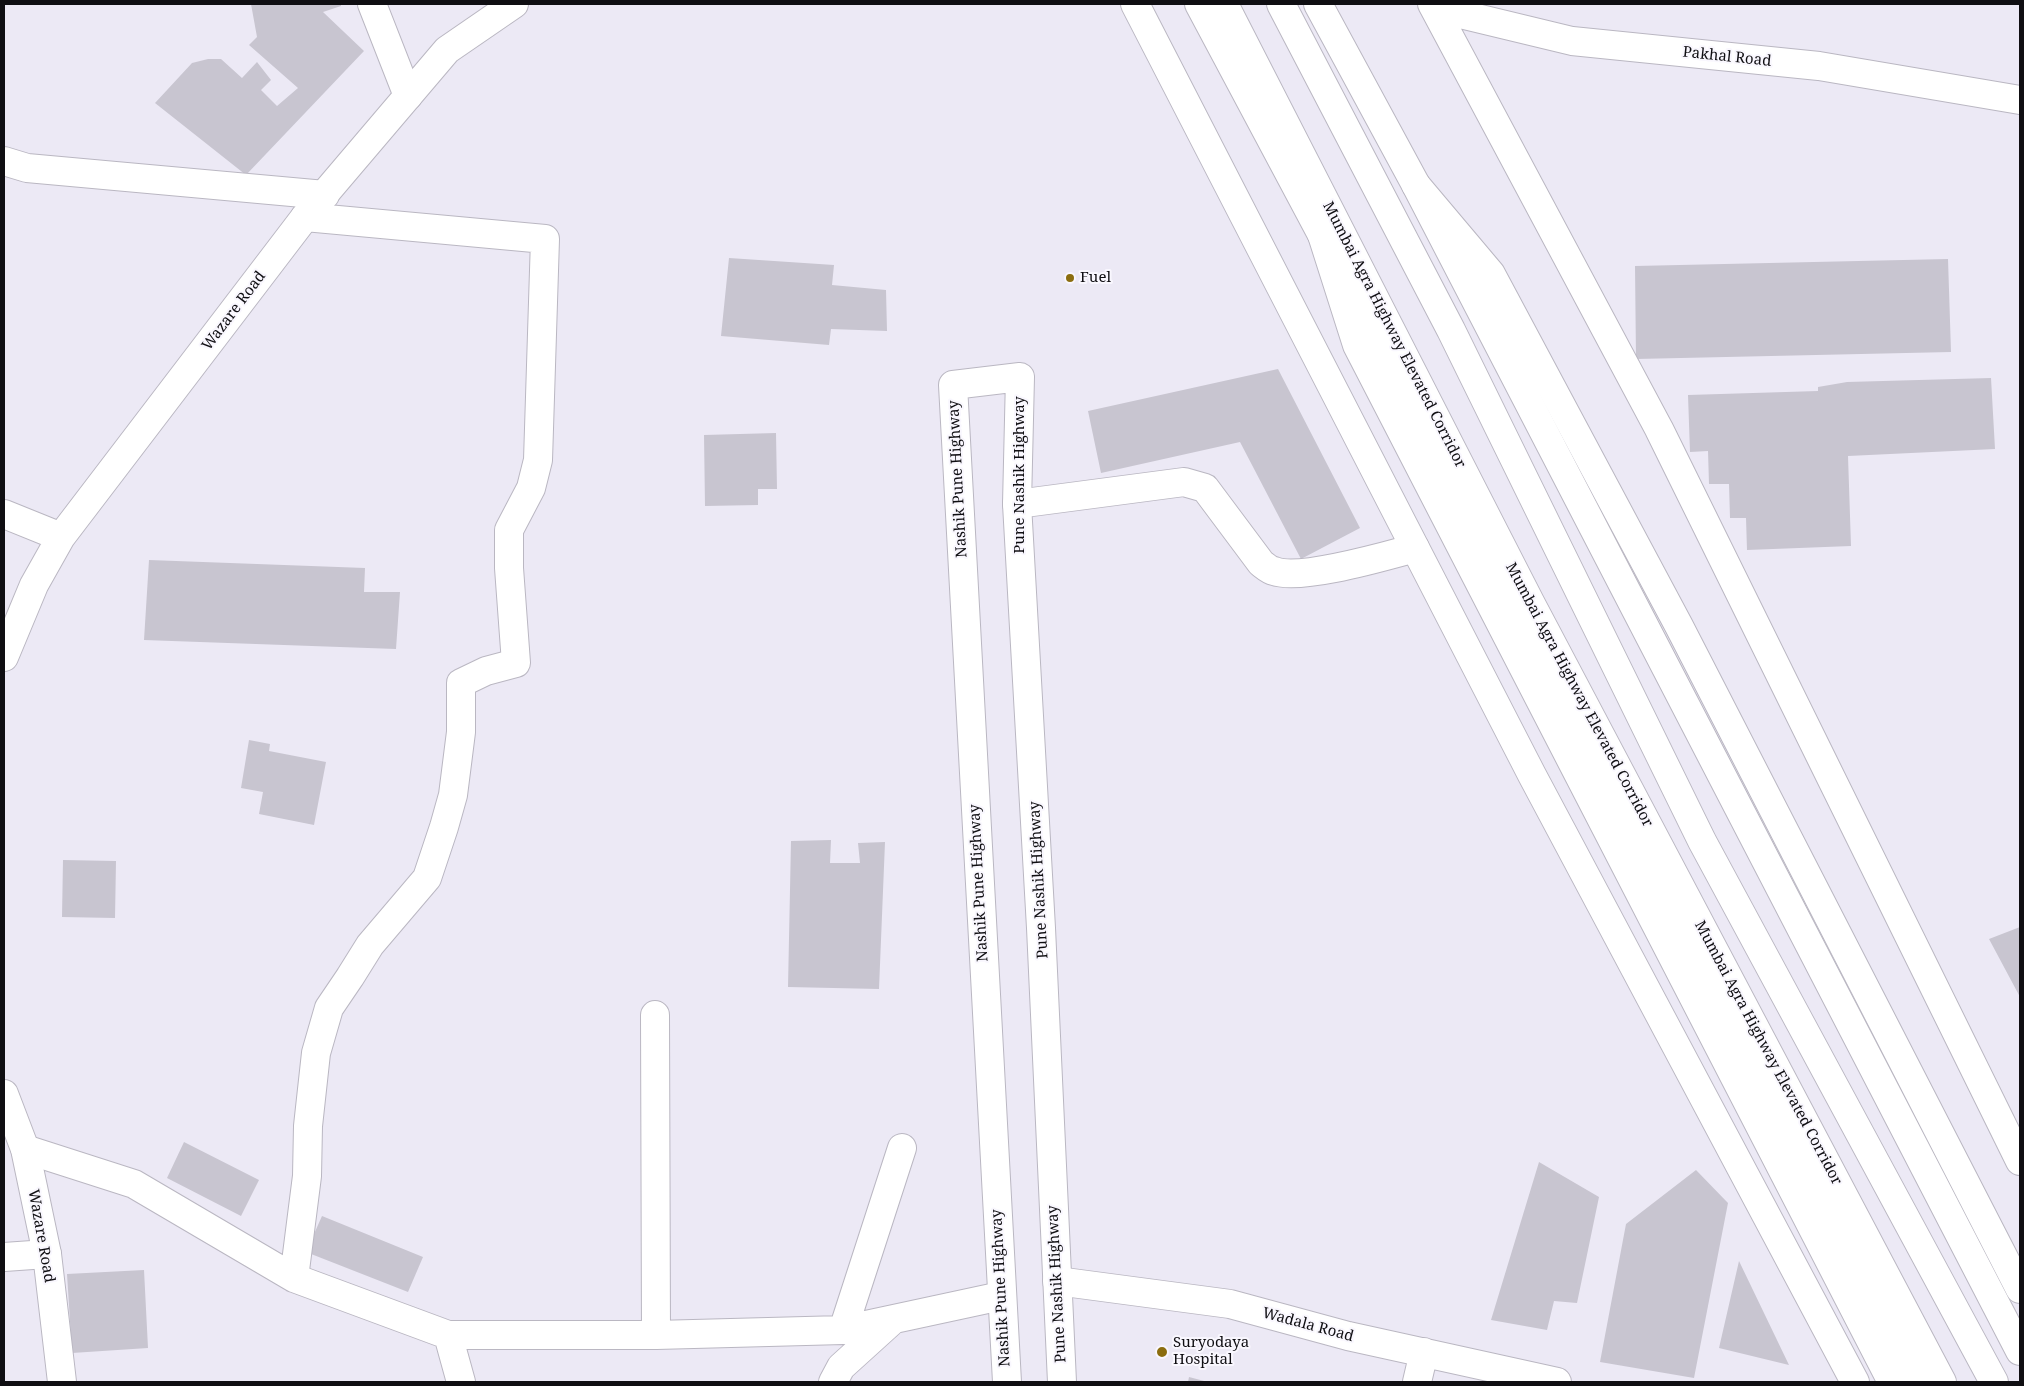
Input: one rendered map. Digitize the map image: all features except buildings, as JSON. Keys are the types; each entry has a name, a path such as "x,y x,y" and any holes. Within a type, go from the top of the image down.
{"main road":[{"path":"372,4 408,96"},
{"name":"Wazare Road","path":"4,657 34,585 61,537 306,217 447,50 514,4"},
{"path":"1135,4 1532,775 1855,1382"},
{"path":"1199,4 1322,236 1914,1382"},
{"name":"Mumbai Agra Highway Elevated Corridor","path":"1224,4 1530,602 1942,1382"},
{"path":"1281,4 1451,330 1702,841 1994,1382"},
{"path":"1318,4 1416,185 2020,1351"},
{"path":"1433,6 1659,429 2020,1161"},
{"name":"Pakhal Road","path":"1433,6 1572,41 1819,66 2020,100"},
{"path":"4,160 27,168 324,195"},
{"path":"1416,185 1491,274 1679,626 2020,1289"},
{"path":"294,1278 308,1176 308,1126 316,1053 329,1008 370,945 427,878 453,795 460,732 460,683 486,671 516,663 509,568 509,530 531,488 538,460 545,239 306,217"},
{"path":"1322,236 1357,345 1892,1382"},
{"name":"Pune Nashik Highway","path":"954,385 1020,378 1018,504 1042,928 1062,1382"},
{"name":"Nashik Pune Highway","path":"954,385 1007,1382"},
{"path":"1018,504 1184,482 1205,488 1260,563 1273,571 1292,574 1365,562 1415,548"},
{"path":"4,514 61,537"},
{"path":"655,1015 656,1335"},
{"name":"Wazare Road","path":"4,1094 25,1149 47,1254 62,1382"},
{"path":"843,1330 902,1148"},
{"path":"25,1149 134,1184 294,1278 448,1335 656,1335 843,1330 1001,1296"},
{"path":"4,1257 47,1254"},
{"name":"Wadala Road","path":"1057,1282 1230,1304 1348,1336 1557,1382"},
{"path":"833,1382 841,1367 895,1318"},
{"path":"448,1335 461,1382"},
{"path":"1417,1382 1424,1352"}],"place":[{"name":"Fuel","path":"1070,278"},
{"name":"Suryodaya Hospital","path":"1162,1352"}]}
